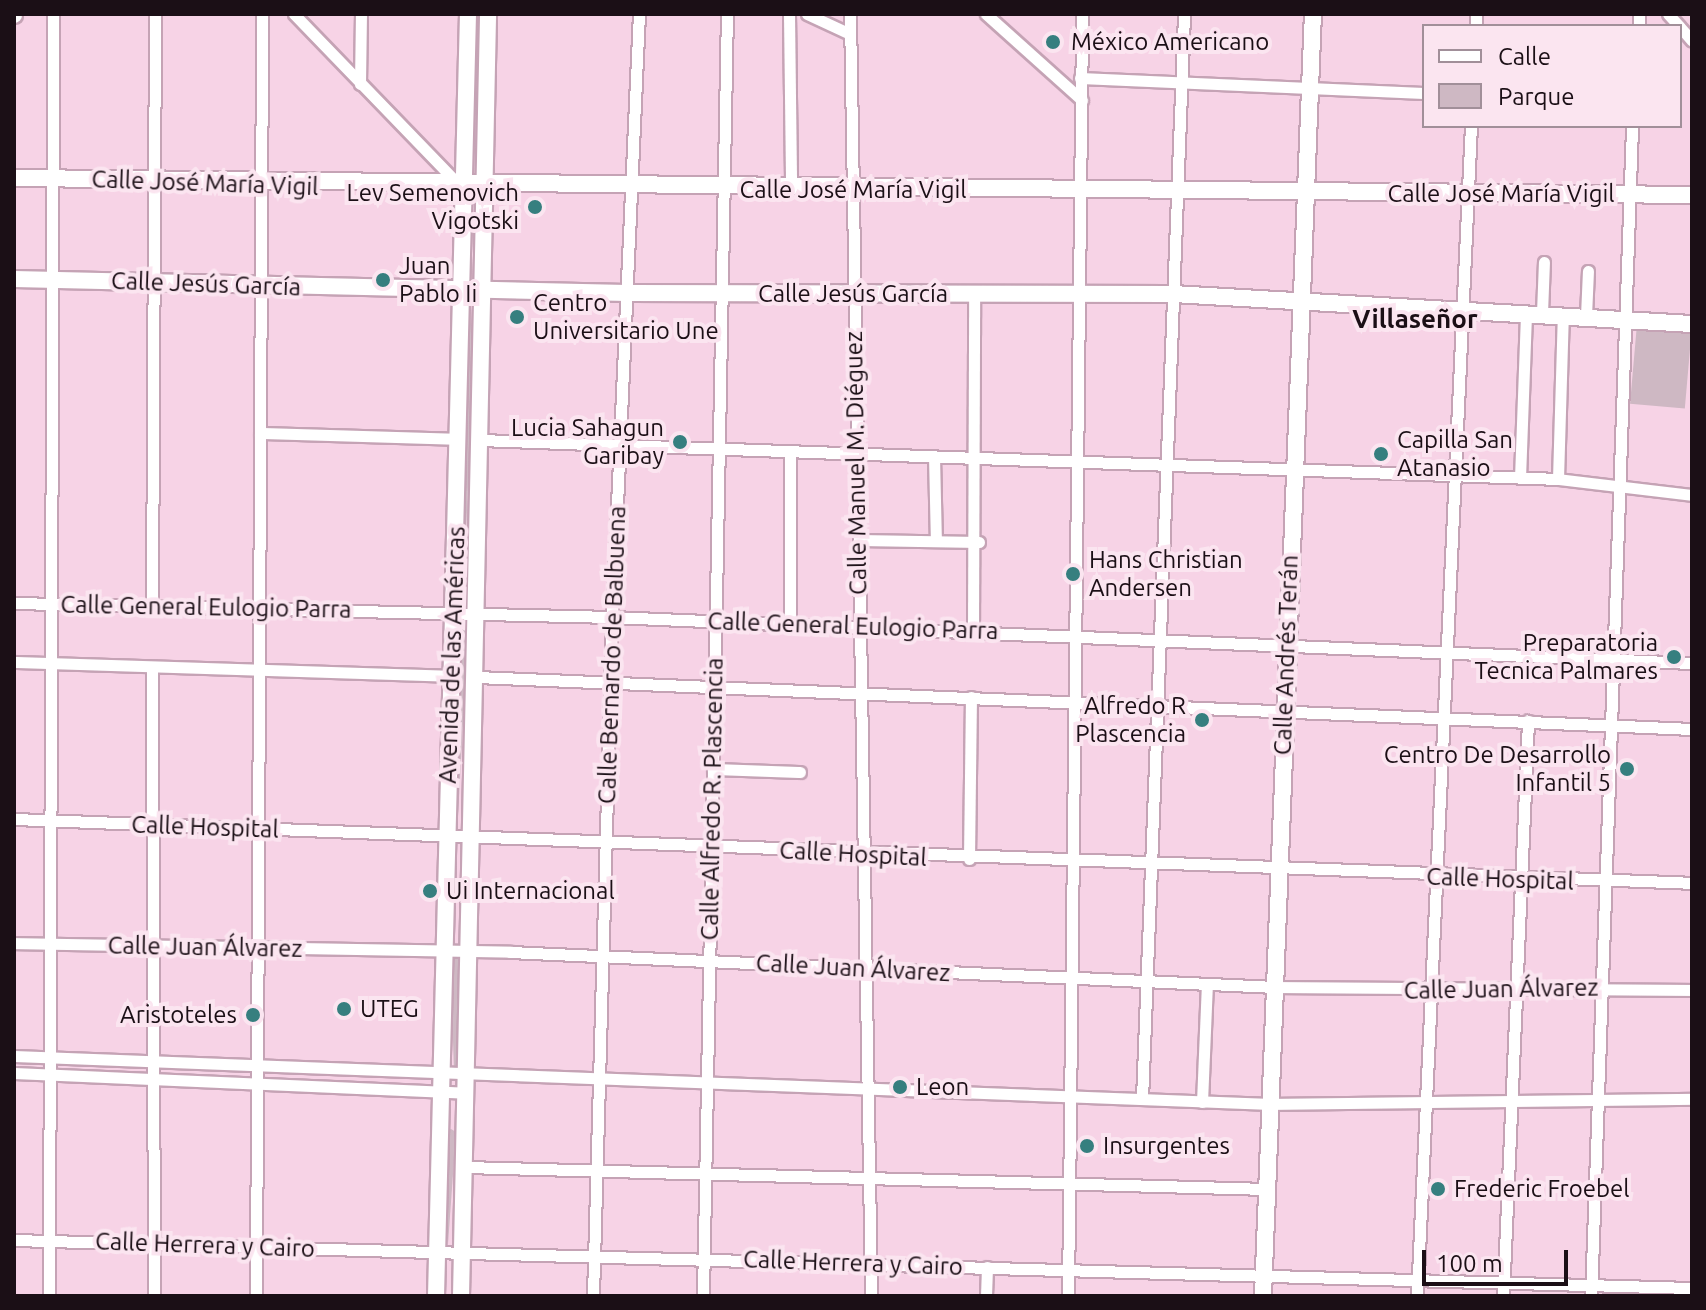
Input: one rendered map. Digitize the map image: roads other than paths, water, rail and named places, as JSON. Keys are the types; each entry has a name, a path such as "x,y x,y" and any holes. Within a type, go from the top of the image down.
{"street":[{"path":"49,1296 53,14"},
{"path":"152,605 150,282 155,14"},
{"path":"256,1296 262,14"},
{"path":"294,14 461,187"},
{"path":"360,84 361,14"},
{"name":"Avenida de las Américas","path":"436,1296 454,611 461,187 468,14"},
{"name":"Calle Bernardo de Balbuena","path":"593,1296 612,617 639,14"},
{"name":"Calle Alfredo R. Plascencia","path":"703,1296 727,14"},
{"path":"789,14 791,190"},
{"path":"807,14 850,34"},
{"name":"Calle Manuel M. Diéguez","path":"850,14 871,1296"},
{"path":"986,14 1082,100"},
{"path":"1068,1296 1082,14"},
{"path":"1142,1099 1184,14"},
{"name":"Calle Andrés Terán","path":"1263,1296 1298,299 1313,14"},
{"name":"Avenida de las Américas","path":"461,1296 490,17"},
{"path":"1080,78 1422,93"},
{"path":"1417,1296 1429,1107 1459,307 1471,128"},
{"path":"1591,1290 1615,725 1632,128"},
{"name":"Calle José María Vigil","path":"14,178 261,186 1692,195"},
{"path":"1520,478 1534,312 1544,262"},
{"path":"1586,316 1588,271"},
{"name":"Calle Jesús García","path":"14,279 627,293 1173,294 1459,307 1692,324"},
{"path":"973,631 979,542 974,295"},
{"path":"1558,479 1563,314"},
{"path":"260,433 457,439"},
{"path":"480,440 1558,479 1692,495"},
{"path":"790,451 790,624"},
{"path":"934,456 936,541"},
{"path":"859,540 979,542"},
{"name":"Calle General Eulogio Parra","path":"14,603 454,611 1446,650 1692,663"},
{"path":"14,662 451,676"},
{"path":"152,667 154,1296"},
{"path":"477,677 1285,708 1692,729"},
{"path":"969,859 971,697"},
{"path":"1503,1296 1528,721"},
{"path":"713,769 800,772"},
{"name":"Calle Hospital","path":"14,819 1436,877 1692,883"},
{"name":"Calle Juan Álvarez","path":"14,943 471,951 1275,987 1432,991 1516,988 1692,990"},
{"path":"1202,1102 1207,984"},
{"path":"14,1056 707,1086 1271,1104 1429,1107 1599,1096 1692,1099"},
{"path":"14,1073 466,1093"},
{"path":"465,1167 1267,1189"},
{"name":"Calle Herrera y Cairo","path":"14,1240 1418,1278 1504,1281 1591,1290 1692,1288"},
{"path":"986,1296 987,1267"}],"place":[{"name":"México Americano","path":"1053,42"},
{"name":"Lev Semenovich Vigotski","path":"535,207"},
{"name":"Juan Pablo Ii","path":"383,280"},
{"name":"Centro Universitario Une","path":"517,317"},
{"name":"Lucia Sahagun Garibay","path":"680,442"},
{"name":"Capilla San Atanasio","path":"1381,454"},
{"name":"Hans Christian Andersen","path":"1073,574"},
{"name":"Preparatoria Tecnica Palmares","path":"1674,657"},
{"name":"Alfredo R Plascencia","path":"1202,720"},
{"name":"Centro De Desarrollo Infantil 5","path":"1627,769"},
{"name":"Ui Internacional","path":"430,891"},
{"name":"UTEG","path":"344,1009"},
{"name":"Aristoteles","path":"253,1015"},
{"name":"Leon","path":"900,1087"},
{"name":"Insurgentes","path":"1087,1146"},
{"name":"Frederic Froebel","path":"1438,1189"}],"district":[{"name":"Villaseñor","path":"1415,319"}]}
